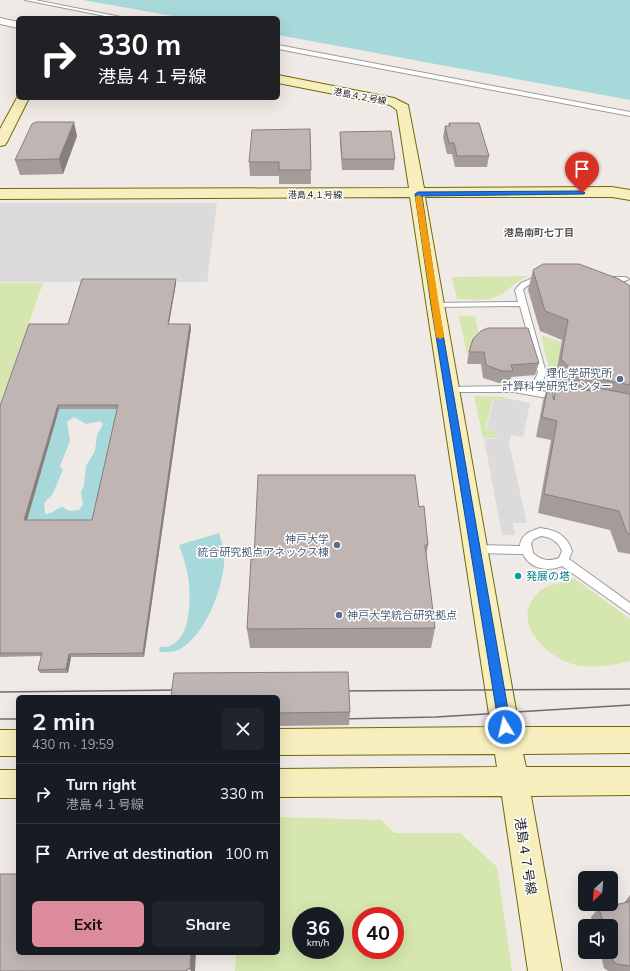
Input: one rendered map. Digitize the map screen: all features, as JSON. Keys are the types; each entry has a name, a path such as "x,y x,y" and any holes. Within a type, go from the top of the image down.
{"street":[{"path":"0,21 16,25"},
{"name":"港島４２号線","path":"280,79 394,102 403,108 449,390"},
{"path":"0,142 22,100"},
{"name":"港島４１号線","path":"0,194 418,194 612,192 630,195"},
{"name":"港島４７号線","path":"449,390 545,971"},
{"path":"280,742 630,740"},
{"path":"0,743 16,743"},
{"path":"280,783 630,781"},
{"path":"0,784 16,784"}],"lane":[{"path":"27,0 112,16"},
{"path":"30,0 40,3"},
{"path":"280,47 499,84 630,113"},
{"path":"595,279 625,279"},
{"path":"530,391 537,385 542,373 519,293 522,285 534,280 549,280"},
{"path":"435,305 522,304"},
{"path":"449,390 530,391 569,399"},
{"path":"540,532 553,534 563,541 566,546 566,556 563,561 554,565 542,564 531,558 525,550 526,540 530,536 540,532"},
{"path":"476,549 525,550"},
{"path":"563,561 630,609"}],"green space":[{"path":"530,276 520,280 498,296 478,300 457,299 452,277"},
{"path":"0,283 43,283 0,404"},
{"path":"459,316 475,316 480,340 470,351 468,359"},
{"path":"541,335 562,342 555,377 547,375 548,365"},
{"path":"474,396 505,397 504,401 493,399 485,429 497,432 495,438 483,438"},
{"path":"574,578 630,619 630,661 606,666 581,666 569,663 557,657 546,649 537,639 530,628 527,616 530,605 542,589"},
{"path":"280,817 381,820 395,833 460,833 497,867 512,971 235,971 236,955 280,955"}],"shaded area":[{"path":"0,203 217,203 207,282 0,282"},
{"path":"505,398 530,403 523,437 511,435 509,443 527,523 513,523 515,535 502,535 484,439 496,439 497,432 486,429 494,399 504,401"}],"water":[{"path":"83,0 630,0 630,100 280,35 280,16 173,16"},
{"path":"59,409 119,409 93,524 26,524","holes":["74,417 86,424 100,421 103,424 97,435 95,451 86,466 84,485 81,492 83,504 79,510 69,511 63,507 45,514 44,503 52,495 63,470 60,466 70,441 67,422"]},
{"path":"219,533 224,551 224,563 219,591 207,619 190,642 180,649 173,652 159,652 160,647 171,646 179,640 188,619 190,593 189,581 179,545"}],"building":[{"path":"36,122 74,122 59,159 15,160 32,124"},
{"path":"449,123 479,123 489,156 457,156 454,143 449,143 445,126 450,126"},
{"path":"310,129 311,170 279,170 279,162 249,162 252,130"},
{"path":"391,131 395,159 342,159 340,132"},
{"path":"543,264 579,264 619,279 630,286 630,385 575,374 561,359 568,320 545,311 533,270"},
{"path":"82,279 176,279 168,324 190,324 143,653 69,654 66,669 38,670 42,653 0,653 0,406 29,324 68,324","holes":["58,405 118,405 92,520 24,520"]},
{"path":"488,328 528,328 539,363 511,365 513,371 502,371 486,365 484,352 469,352 473,339 481,331"},
{"path":"549,382 554,400 556,388 562,389 562,385 591,391 586,386 630,394 630,534 627,533 619,511 544,494 557,421 542,417"},
{"path":"258,475 415,475 419,507 424,506 428,545 425,545 435,628 247,629 251,559 254,559"},
{"path":"348,672 350,712 280,713 280,695 171,695 174,673"},
{"path":"0,874 16,874 16,955 191,955 190,969 187,969 187,971 0,971"},
{"path":"630,900 630,966 617,964 613,961 613,959 618,959 618,919 602,919 600,911 618,911 618,904 629,902"}],"tram line":[{"path":"338,691 630,689"},
{"path":"0,692 184,690"},
{"path":"338,719 436,717 630,705"},
{"path":"0,719 16,719"}],"slow traffic":[{"path":"419,197 440,337"}],"place":[{"name":"理化学研究所 計算科学研究センター","path":"620,379"},
{"name":"神戸大学 統合研究拠点アネックス棟","path":"337,545"},
{"name":"発展の塔","path":"518,576"},
{"name":"神戸大学統合研究拠点","path":"339,615"}],"district":[{"name":"港島南町七丁目","path":"539,232"}],"route":[{"path":"505,727 418,194 582,193"}]}
